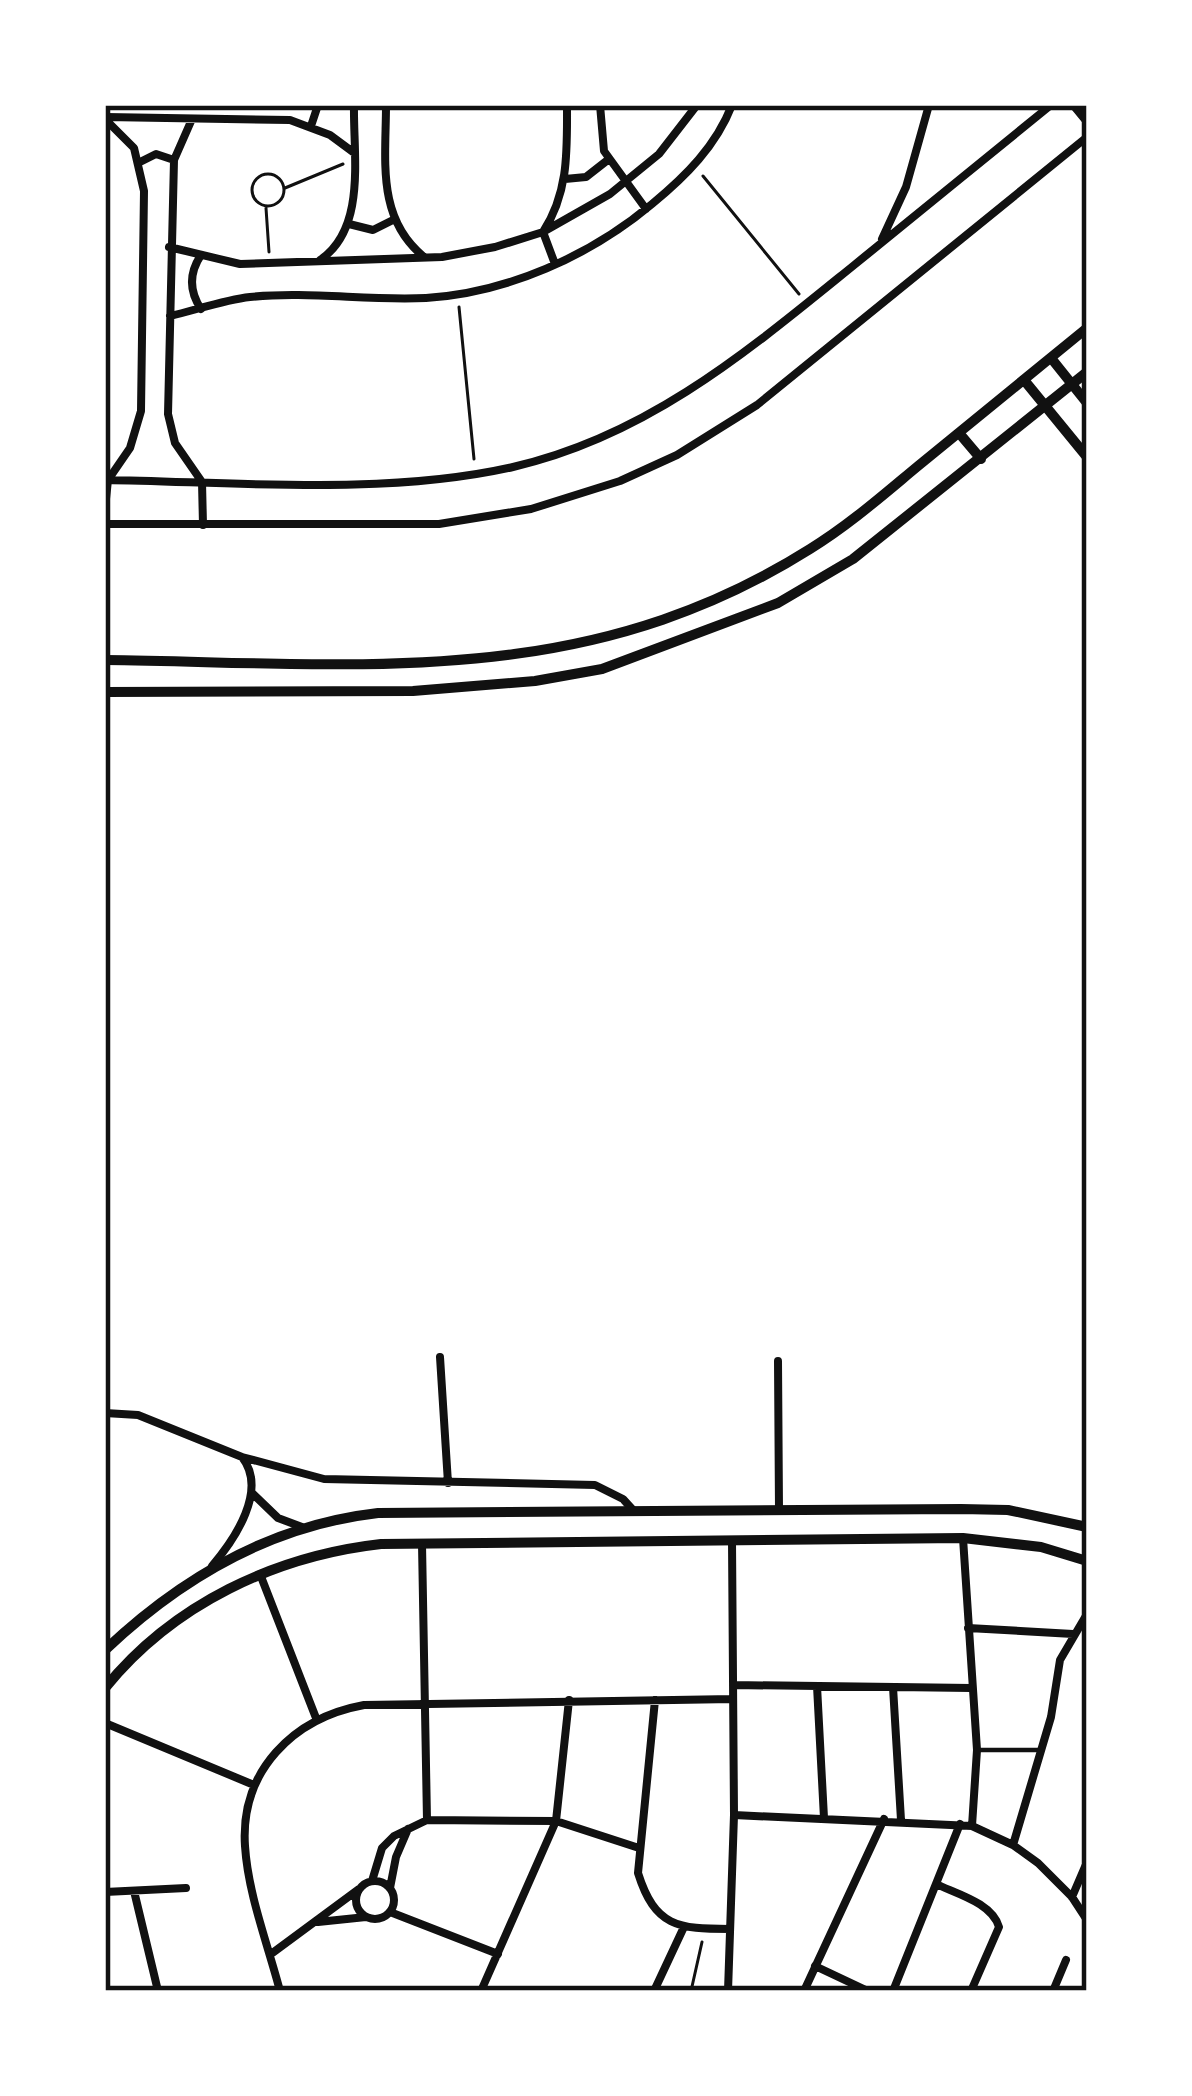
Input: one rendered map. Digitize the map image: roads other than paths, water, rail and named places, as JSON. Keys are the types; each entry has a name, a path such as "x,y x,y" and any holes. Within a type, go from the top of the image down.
{"street":[{"path":"311,126 318,105"},
{"path":"318,262 337,246 349,224 354,105"},
{"path":"386,105 386,195 394,220 425,258"},
{"path":"555,264 543,232 565,178 567,105"},
{"path":"600,105 601,142 646,209"},
{"path":"169,247 240,264 468,253 543,232 579,213 625,182 672,140 697,105"},
{"path":"170,316 255,297 426,298 516,279 599,241 646,209 694,165 718,134 732,105"},
{"path":"879,244 906,187 929,105"},
{"path":"106,480 381,483 476,474 549,458 653,415 717,375 1051,105"},
{"path":"1073,105 1087,122"},
{"path":"105,118 276,119 311,126 353,156"},
{"path":"105,118 125,136 140,162 144,191 141,412 130,448 106,480 105,508"},
{"path":"192,119 173,160 170,429 182,456 202,482 203,525"},
{"path":"105,524 408,526 470,521 562,501 649,468 757,405 1087,137"},
{"path":"140,162 156,154 173,160"},
{"path":"565,178 586,177 609,159"},
{"path":"349,224 373,230 394,220"},
{"path":"201,255 192,278 201,309"},
{"path":"105,660 450,662 528,655 603,640 711,602 779,568 843,527 1087,328"},
{"path":"1051,358 1087,403"},
{"path":"105,692 412,691 535,681 602,669 778,603 853,559 1087,372"},
{"path":"1024,380 1087,457"},
{"path":"959,433 981,459"},
{"path":"440,1357 448,1483"},
{"path":"778,1361 779,1510"},
{"path":"105,1413 138,1415 289,1473 324,1479 596,1485 623,1499 634,1511"},
{"path":"207,1572 234,1535 251,1492 250,1467 242,1456"},
{"path":"251,1492 268,1511 302,1526"},
{"path":"105,1651 154,1608 207,1572 302,1526 378,1513 1008,1510 1087,1527"},
{"path":"963,1538 977,1750 972,1826"},
{"path":"105,1688 180,1618 260,1574 340,1549 963,1538 1041,1547 1087,1562"},
{"path":"728,1991 734,1815 732,1541"},
{"path":"422,1544 427,1820"},
{"path":"260,1574 316,1718"},
{"path":"1013,1845 1054,1707 1060,1660 1087,1614"},
{"path":"968,1628 1073,1634"},
{"path":"733,1685 971,1688"},
{"path":"817,1686 824,1818"},
{"path":"893,1687 901,1820"},
{"path":"481,1991 556,1821 569,1700"},
{"path":"655,1700 639,1847 638,1873 645,1897 661,1916 683,1929 730,1929"},
{"path":"280,1991 245,1849 246,1816 254,1785 279,1746 316,1718 364,1705 425,1701 734,1700"},
{"path":"105,1723 254,1785"},
{"path":"734,1815 972,1826 1038,1863 1087,1920"},
{"path":"804,1991 884,1819"},
{"path":"271,1954 372,1882 382,1848 427,1820 556,1821 639,1847"},
{"path":"893,1991 960,1824"},
{"path":"316,1922 379,1919 390,1912 396,1857 409,1827"},
{"path":"1072,1898 1087,1862"},
{"path":"372,1882 390,1888"},
{"path":"936,1884 989,1910 998,1920 971,1991"},
{"path":"105,1892 186,1888"},
{"path":"361,1888 356,1900 366,1917"},
{"path":"134,1892 158,1991"},
{"path":"390,1912 497,1954"},
{"path":"654,1991 683,1929"},
{"path":"1053,1991 1066,1960"},
{"path":"815,1966 868,1991"}],"lane":[{"path":"977,1750 1042,1750"}]}
